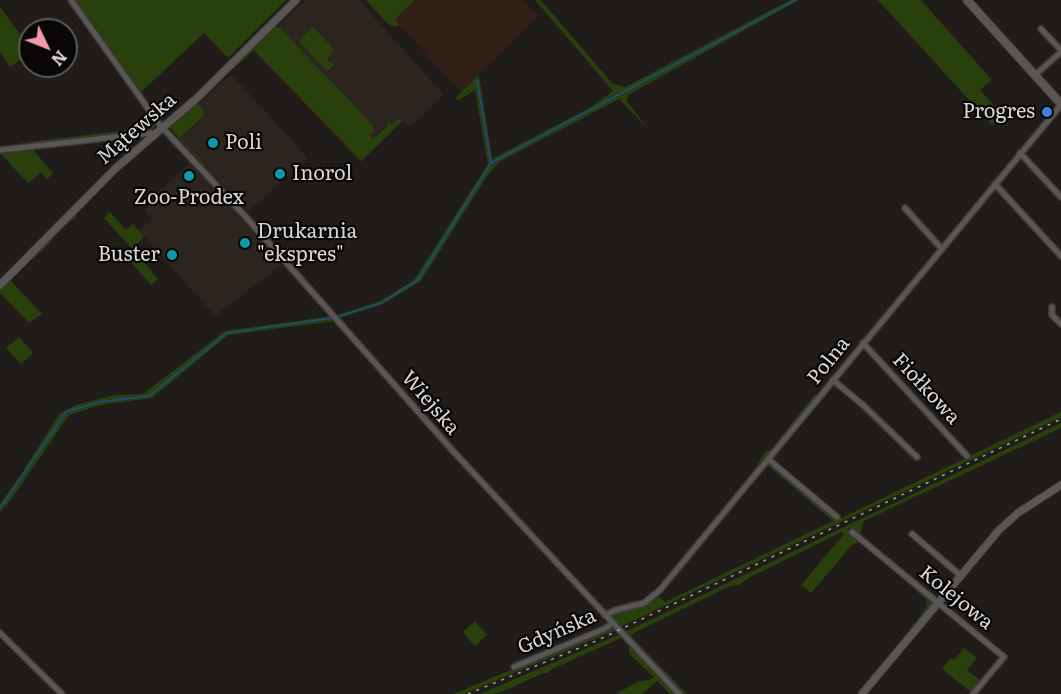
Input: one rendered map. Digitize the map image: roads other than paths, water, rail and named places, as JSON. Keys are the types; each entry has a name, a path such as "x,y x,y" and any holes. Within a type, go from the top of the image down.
{"main road":[{"path":"967,0 1060,102"}],"street":[{"name":"Wiejska","path":"71,0 159,124 453,451 679,694"},
{"name":"Mątewska","path":"0,285 116,168 225,71 297,0"},
{"path":"1035,75 1061,51 1041,29"},
{"name":"Polna","path":"605,615 644,603 653,597 995,184 1060,102"},
{"path":"0,150 151,133 154,136"},
{"path":"1020,153 1061,197"},
{"path":"995,184 1061,256"},
{"path":"905,208 941,248"},
{"path":"1052,307 1052,315 1061,324"},
{"name":"Fiołkowa","path":"863,343 968,456"},
{"path":"833,380 863,405 917,457"},
{"path":"768,459 837,517"},
{"path":"862,694 960,575 1008,521 1061,485"},
{"name":"Kolejowa","path":"852,532 1004,657 973,694"},
{"path":"912,534 960,575"},
{"name":"Gdyńska","path":"514,668 612,624"},
{"path":"0,633 62,694"}],"waterway":[{"path":"337,317 381,303 418,280 491,163 795,0"},
{"path":"477,80 491,162"},
{"path":"0,508 66,412 99,402 149,396 227,333 332,318"}],"railway":[{"path":"468,694 596,641 1061,419"}],"place":[{"name":"Progres","path":"1047,112"},
{"name":"Poli","path":"213,143"},
{"name":"Inorol","path":"280,174"},
{"name":"Zoo-Prodex","path":"189,176"},
{"name":"Drukarnia \"ekspres\"","path":"245,243"},
{"name":"Buster","path":"172,255"}]}
